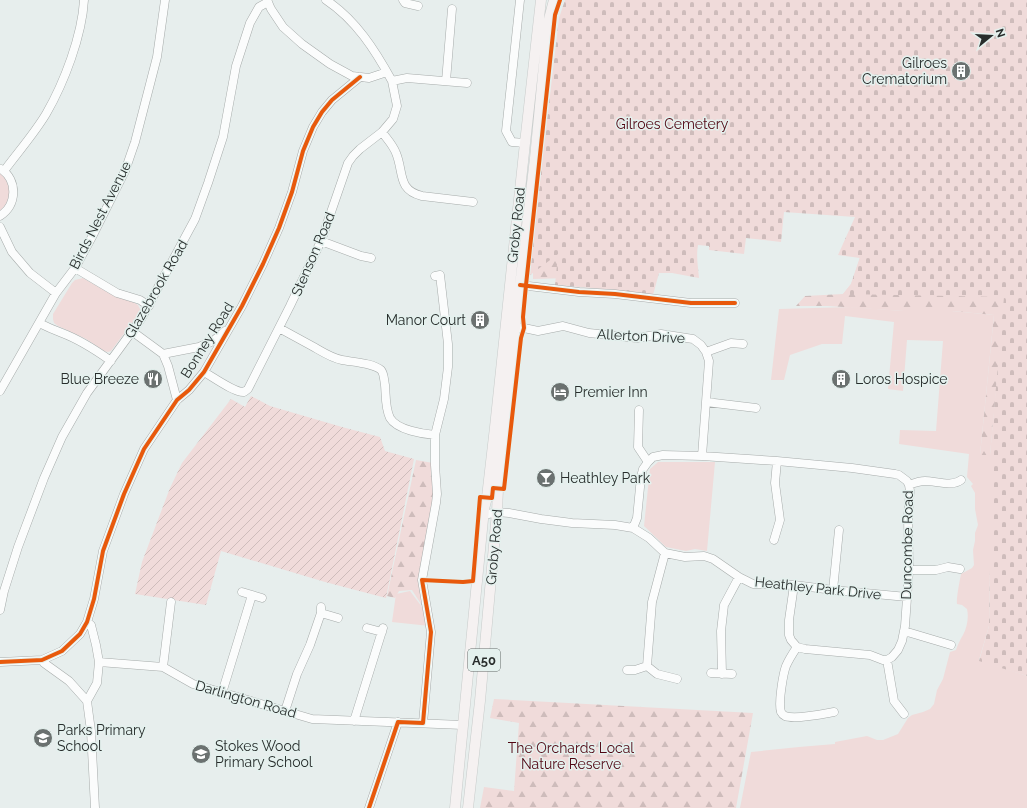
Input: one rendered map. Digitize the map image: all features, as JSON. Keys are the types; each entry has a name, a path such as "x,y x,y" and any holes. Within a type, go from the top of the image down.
{"main road":[{"name":"Groby Road","path":"454,808 484,515 541,0"},
{"name":"Groby Road","path":"468,808 480,701 498,489 515,328 533,174 548,23 554,0"}],"street":[{"path":"0,216 10,205 13,193 11,181 2,170 27,141 46,114 62,82 76,41 84,7 84,0"},
{"name":"Birds Nest Avenue","path":"0,391 56,293 75,268 93,236 125,171 135,142 156,56 165,0"},
{"name":"Stenson Road","path":"204,372 239,392 244,392 248,389 280,328 321,241 348,163 360,149 382,132 393,119 397,106 392,81 387,72 355,25 338,8 326,0"},
{"path":"338,8 342,0"},
{"path":"403,0 405,3 418,6"},
{"path":"520,0 506,131 512,142 525,144"},
{"path":"268,1 271,9 283,27 302,44 330,64 352,76 369,78 387,72"},
{"name":"Glazebrook Road","path":"0,610 4,591 18,547 44,478 65,431 87,393 133,332 149,306 195,219 222,137 236,66 250,23 259,7 268,1"},
{"path":"446,81 452,9"},
{"name":"Bonney Road","path":"42,660 62,651 80,634 87,622 94,598 103,551 124,494 144,449 177,400 190,390 204,372 242,306 279,228 292,192 303,151 313,127 322,112 332,100 360,77"},
{"path":"392,81 407,78 467,83"},
{"path":"382,132 396,152 403,182 406,188 415,194 422,196 473,202"},
{"path":"0,227 12,252 30,273 56,293"},
{"path":"321,241 361,256 371,258"},
{"path":"75,268 109,289 140,300 149,306"},
{"path":"423,723 431,632 422,580 436,501 435,435 444,399 448,367 448,344 440,275 435,276"},
{"path":"520,285 691,303 735,303"},
{"path":"39,323 88,346 111,361"},
{"name":"Allerton Drive","path":"515,328 538,330 563,326 589,333 637,338 661,334 693,339 701,345 706,352"},
{"path":"163,354 199,347 213,341 229,328"},
{"path":"280,328 328,355 340,360 380,369 384,378 387,409 390,418 397,425 426,434 435,435"},
{"path":"133,332 163,354 168,366 177,400"},
{"path":"702,456 709,361 706,352 731,343 743,344"},
{"path":"706,402 756,408"},
{"path":"633,528 637,518 641,477 643,469 648,462 638,447 639,410"},
{"name":"Duncombe Road","path":"648,462 653,458 663,455 777,461 891,473 899,475 907,481 910,496 908,535 909,570 905,626 902,641 898,650 887,660"},
{"path":"774,540 780,520 775,483 777,461"},
{"path":"909,485 927,481 952,484 961,480"},
{"name":"Heathley Park Drive","path":"484,515 497,512 509,513 572,523 615,525 633,528 649,538 665,552 685,557 704,556 713,559 739,577 753,584 794,585 907,597"},
{"path":"833,590 839,530"},
{"path":"647,666 652,602 665,552"},
{"path":"909,570 936,570 948,567 960,568"},
{"path":"722,674 721,631 724,605 739,577"},
{"path":"794,585 789,630 791,640 797,647 805,649 870,655 887,660 894,701 904,714"},
{"path":"242,592 262,598"},
{"path":"222,693 252,595"},
{"path":"163,666 171,602"},
{"path":"285,711 297,674 310,645 321,610 338,618"},
{"path":"87,622 91,625 99,662 97,683 87,701"},
{"path":"354,721 382,630 367,628"},
{"path":"904,632 951,645"},
{"path":"797,647 784,672 780,701 781,712 785,716 798,717 834,712"},
{"path":"0,662 42,660 68,681 87,701 91,731 95,808"},
{"name":"Darlington Road","path":"99,662 163,666 193,684 312,718 463,725"},
{"path":"627,670 635,670 647,666"},
{"path":"647,666 657,674 677,679"},
{"path":"711,673 732,674"},
{"path":"371,807 398,722"}],"green space":[{"name":"Gilroes Cemetery","path":"565,0 1027,0 1027,676 979,661 989,626 990,455 1004,297 843,294 851,284 860,258 838,255 855,217 784,212 781,242 746,238 744,254 709,250 709,246 698,245 697,257 699,278 672,273 659,273 653,295 555,285 558,254 529,276 559,18"},
{"path":"0,173 8,182 10,192 7,202 0,211"},
{"path":"553,233 569,278 533,279 533,261"},
{"path":"860,257 1005,297 990,455 980,455 994,315 952,311 903,311 828,306 796,306 805,296 843,294 851,284"},
{"path":"83,278 109,293 135,303 141,311 111,351 104,351 86,339 54,323 53,314 72,283 75,280"},
{"path":"850,307 903,311 952,311 994,315 980,455 990,455 989,626 979,660 1027,676 1027,808 740,808 751,752 835,744 835,742 867,736 877,740 883,740 898,734 908,718 912,715 930,709 934,704 937,690 943,679 950,652 956,650 967,626 967,609 962,605 957,604 957,601 961,574 972,568 974,565 973,550 975,533 978,525 975,509 975,493 971,486 973,484 967,477 969,454 899,444 900,430 936,431 943,341 907,340 903,391 888,389 894,322 845,316 842,344 822,344 790,355 784,380 771,380 779,309"},
{"path":"251,396 270,406 380,437 385,451 414,459 386,598 325,582 221,551 206,605 135,594 142,562 170,488 182,463 231,399 245,407"},
{"path":"416,460 433,463 436,478 422,579 428,615 412,590 399,591 395,598 387,596"},
{"path":"658,462 715,462 707,551 695,549 686,551 666,547 644,526 650,469"},
{"path":"410,591 428,615 430,626 392,622 396,594"},
{"name":"The Orchards Local Nature Reserve","path":"494,699 753,713 736,808 480,808 484,787 514,791 519,723 490,718"}],"cycle path":[{"path":"369,808 398,722 423,723 431,632 422,580 473,581 480,497 492,498 493,488 504,489 521,338 524,328 523,317 526,285 555,15 560,0"},
{"path":"0,662 42,660 62,651 80,634 87,622 94,599 103,551 124,494 144,449 177,400 189,390 204,372 242,306 279,228 292,192 303,151 313,127 322,112 332,100 360,77"},
{"path":"520,285 691,303 735,303"}],"place":[{"name":"Gilroes Crematorium","path":"961,71"},
{"name":"Manor Court","path":"480,320"},
{"name":"Blue Breeze","path":"153,379"},
{"name":"Loros Hospice","path":"841,379"},
{"name":"Premier Inn","path":"560,392"},
{"name":"Heathley Park","path":"546,478"},
{"name":"Parks Primary School","path":"43,738"},
{"name":"Stokes Wood Primary School","path":"201,754"}]}
